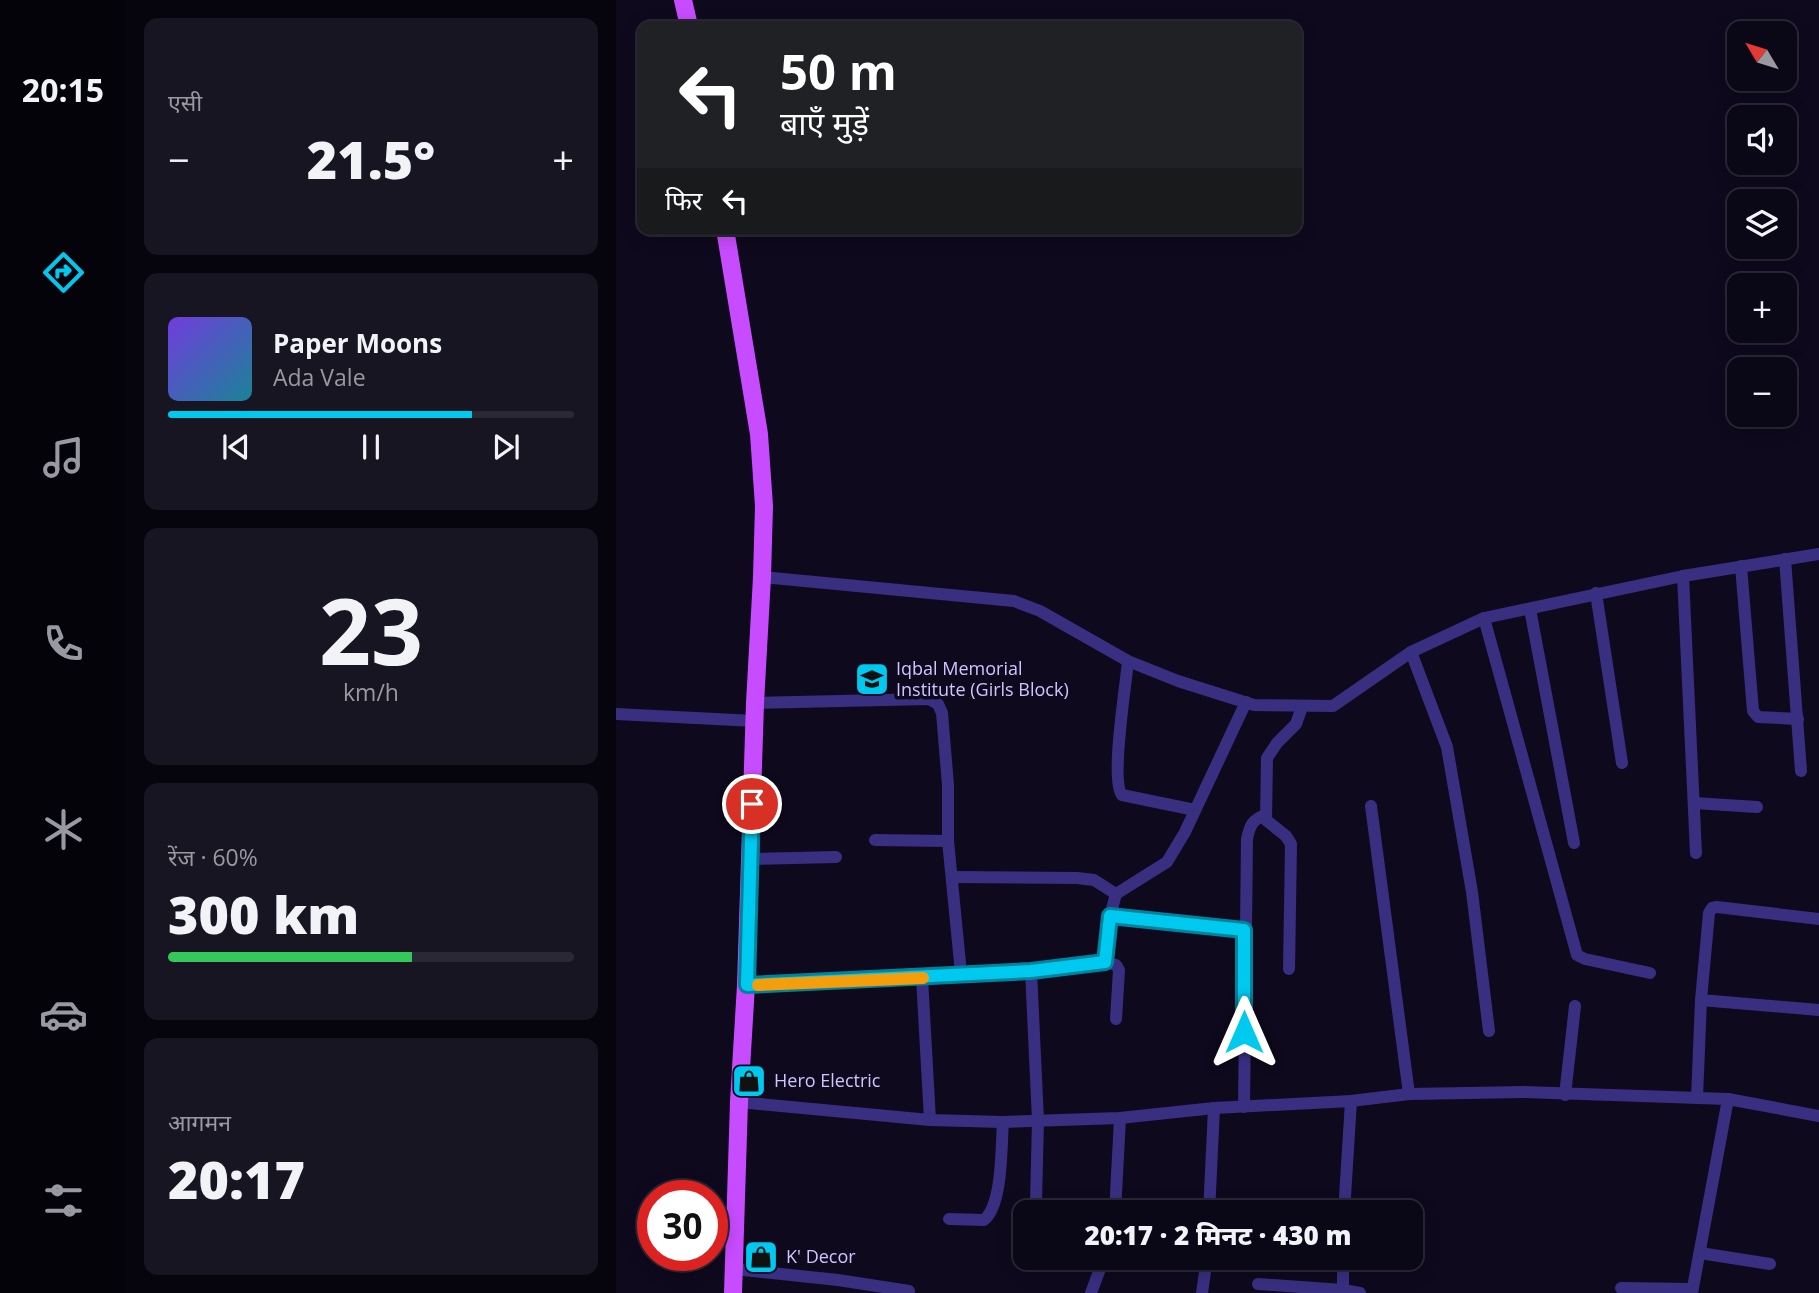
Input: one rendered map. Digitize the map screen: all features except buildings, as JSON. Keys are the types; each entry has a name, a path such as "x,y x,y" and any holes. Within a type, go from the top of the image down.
{"main road":[{"path":"683,0 688,21"},
{"path":"726,235 759,434 764,506 733,1293"}],"street":[{"path":"762,577 1014,601 1040,611 1128,661 1178,681 1246,702 1303,707 1333,706 1411,652 1484,618 1683,576 1819,554"},
{"path":"1785,559 1801,771"},
{"path":"1741,566 1753,711 1758,717 1798,719"},
{"path":"1683,576 1696,853"},
{"path":"1596,593 1622,763"},
{"path":"1530,609 1574,843"},
{"path":"1484,618 1577,955 1650,973"},
{"path":"1411,652 1447,747 1472,892 1489,1031"},
{"path":"1128,661 1117,771 1118,791 1122,795 1195,810"},
{"path":"616,715 755,712 929,699 936,702 942,713 947,773 948,841 961,973"},
{"path":"1105,962 1110,916 1116,894 1167,862 1246,702"},
{"path":"1289,969 1291,844 1286,836 1266,820 1267,758 1277,743 1296,724 1303,707"},
{"path":"1694,803 1758,807"},
{"path":"1371,806 1409,1094"},
{"path":"1244,1107 1247,839 1250,824 1265,815"},
{"path":"875,840 948,841"},
{"path":"751,859 836,857"},
{"path":"952,877 1077,878 1094,880 1116,894"},
{"path":"1697,1098 1701,1000 1709,913 1712,908 1717,906 1819,919"},
{"path":"1110,916 1244,930"},
{"path":"747,985 1031,971 1105,962 1116,965 1119,970 1116,1019"},
{"path":"1031,971 1038,1120 1036,1200"},
{"path":"922,978 930,1120"},
{"path":"1701,1000 1819,1010"},
{"path":"1565,1096 1575,1006"},
{"path":"739,1102 930,1120 1003,1122 1120,1118 1214,1108 1351,1101 1409,1094 1524,1092 1565,1096 1728,1099 1819,1116"},
{"path":"1621,1288 1692,1291 1728,1099"},
{"path":"1345,1200 1351,1101"},
{"path":"1210,1200 1214,1108"},
{"path":"1116,1200 1120,1118"},
{"path":"949,1219 984,1220 992,1211 998,1188 1003,1122"},
{"path":"1700,1253 1770,1264"},
{"path":"734,1269 909,1291"},
{"path":"1091,1293 1100,1270"},
{"path":"1202,1293 1205,1270"},
{"path":"1343,1270 1343,1290"},
{"path":"1258,1284 1360,1293"}],"slow traffic":[{"path":"758,985 923,978"}],"place":[{"name":"Iqbal Memorial Institute (Girls Block)","path":"872,679"},
{"name":"Hero Electric","path":"749,1081"},
{"name":"K' Decor","path":"761,1257"}],"route":[{"path":"752,804 747,985 1031,971 1105,962 1110,916 1244,930 1244,1032"}]}
